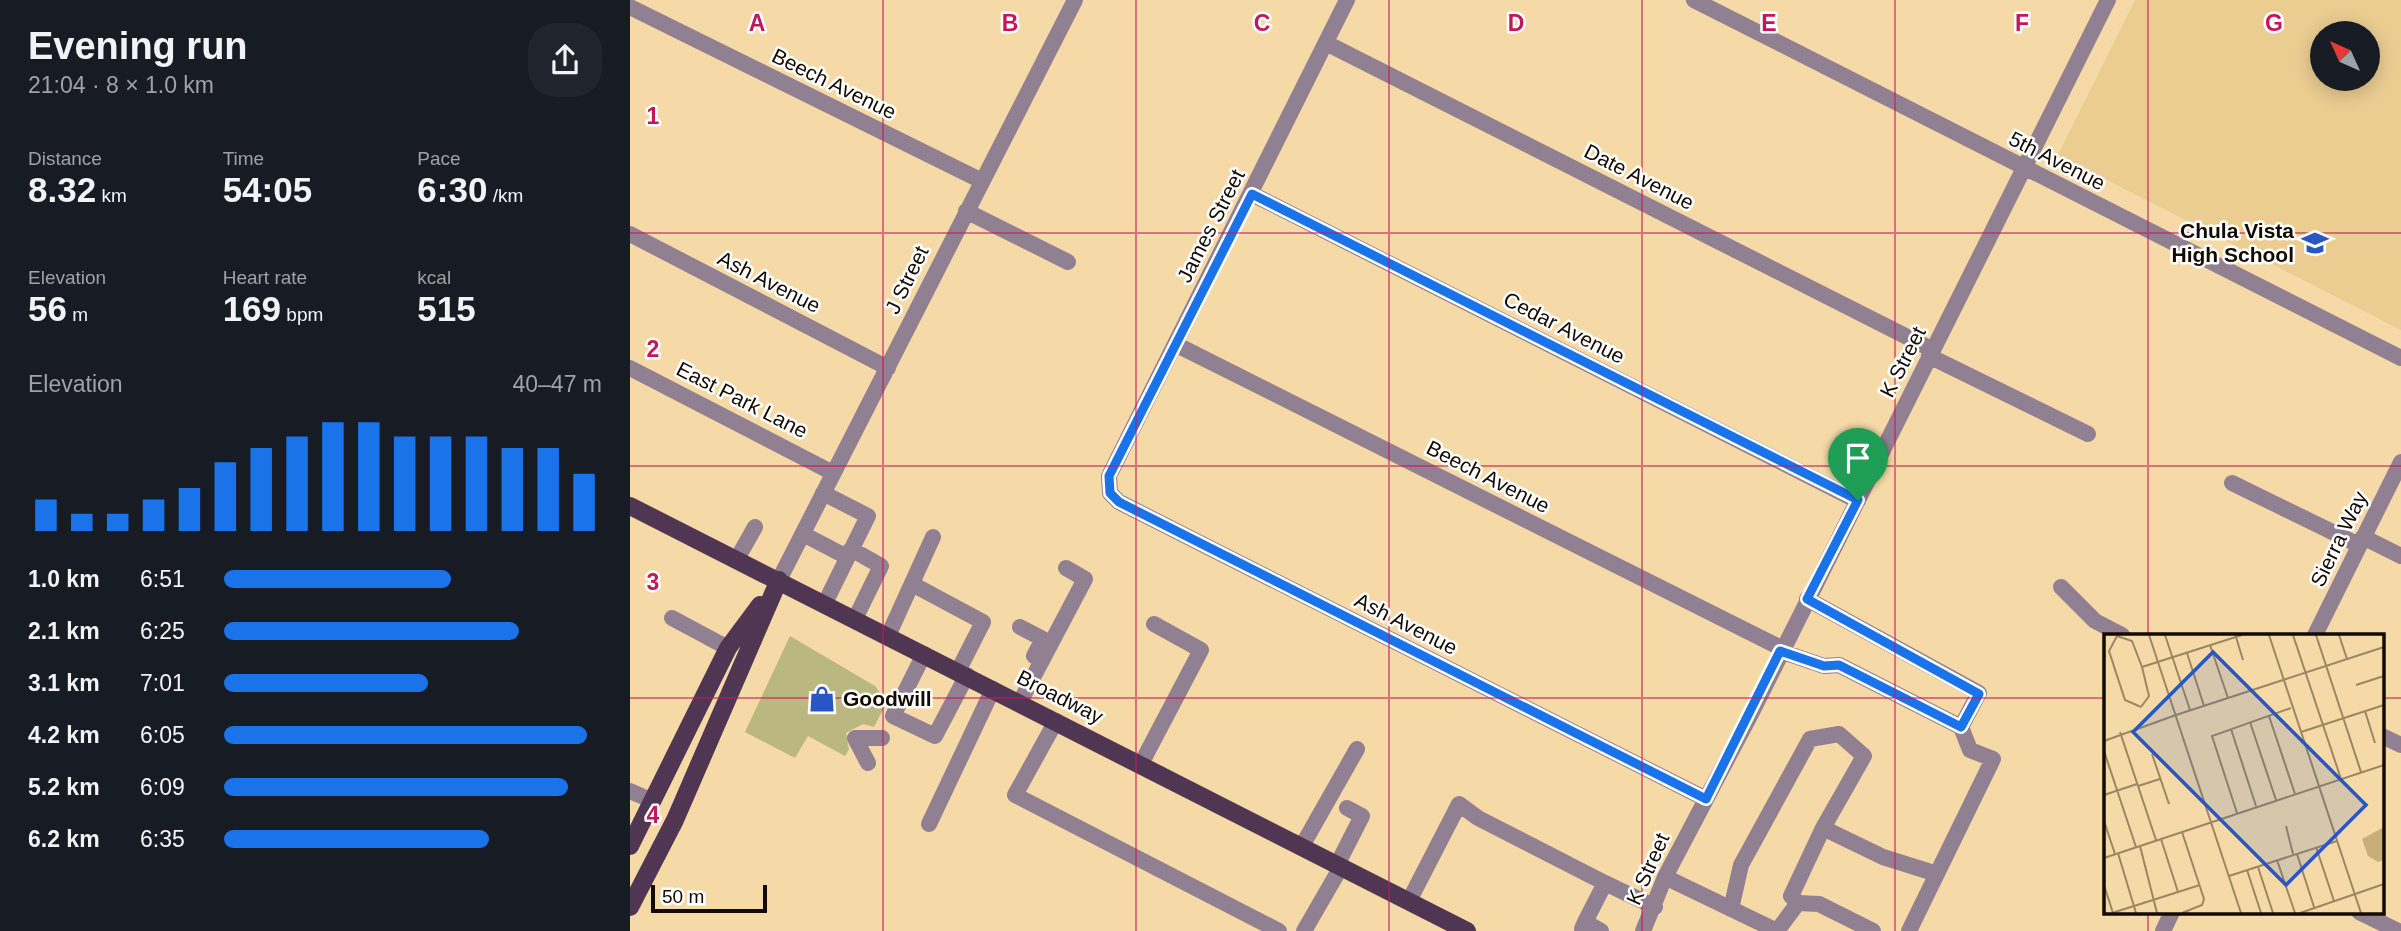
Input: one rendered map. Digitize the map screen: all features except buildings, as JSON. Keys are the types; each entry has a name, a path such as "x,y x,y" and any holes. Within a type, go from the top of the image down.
{"main road":[{"name":"Broadway","path":"630,506 1466,931"},
{"name":"J Street","path":"630,846 728,648 779,580"},
{"name":"J Street","path":"630,908 675,820 779,580"}],"street":[{"name":"J Street","path":"779,580 1075,0"},
{"name":"James Street","path":"1111,471 1347,0"},
{"name":"5th Avenue","path":"1694,0 2401,358"},
{"name":"K Street","path":"1643,931 1665,877 1858,500 2108,0"},
{"name":"Beech Avenue","path":"630,6 982,181"},
{"name":"Date Avenue","path":"1326,43 2088,434"},
{"name":"Cedar Avenue","path":"1252,194 1858,500"},
{"path":"966,211 1068,262"},
{"name":"Ash Avenue","path":"630,234 888,368"},
{"name":"Beech Avenue","path":"1175,344 1781,650 1824,666 1839,665 1961,727"},
{"name":"East Park Lane","path":"630,368 833,473"},
{"name":"Sierra Way","path":"2315,634 2401,462"},
{"name":"Ash Avenue","path":"1111,471 1108,487 1119,502 1706,799"},
{"path":"2232,483 2401,556"},
{"path":"823,493 867,516 825,603"},
{"path":"737,559 755,527"},
{"path":"803,534 881,566 855,619"},
{"path":"888,636 933,537"},
{"path":"1016,701 1085,579 1066,568"},
{"path":"912,584 983,622 935,736 893,716 924,654"},
{"path":"2061,587 2095,621 2120,634"},
{"path":"1807,599 1979,694 1961,727 1970,750 1993,759 1909,931"},
{"path":"671,618 728,648"},
{"path":"1141,764 1201,650 1154,624"},
{"path":"1016,701 1043,639 1020,627"},
{"path":"929,824 993,689"},
{"path":"1056,721 1015,795 1279,931"},
{"path":"1731,909 1741,865 1810,739 1839,734 1864,756 1823,828 1791,896 1798,903 1819,904 1873,931"},
{"path":"2384,737 2401,745"},
{"path":"868,763 855,738 882,738"},
{"path":"1302,846 1357,750"},
{"path":"630,790 653,801"},
{"path":"1409,901 1459,804 1478,818 1655,907"},
{"path":"1304,931 1362,816 1347,808"},
{"path":"1823,828 1883,858 1937,874"},
{"path":"1665,877 1777,931 1798,903"},
{"path":"1601,931 1583,927 1605,883"},
{"path":"2162,931 2171,914"},
{"path":"2363,914 2398,931"}],"shaded area":[{"name":"Chula Vista High School","path":"2135,0 2401,0 2401,330 2058,155"}],"place":[{"name":"Chula Vista High School","path":"2315,243"},
{"name":"Goodwill","path":"822,699"}],"route":[{"path":"1252,194 1858,500 1807,599 1979,694 1961,727 1839,665 1824,666 1780,651 1752,712 1706,799 1119,502 1110,493 1108,481 1252,194"}]}
